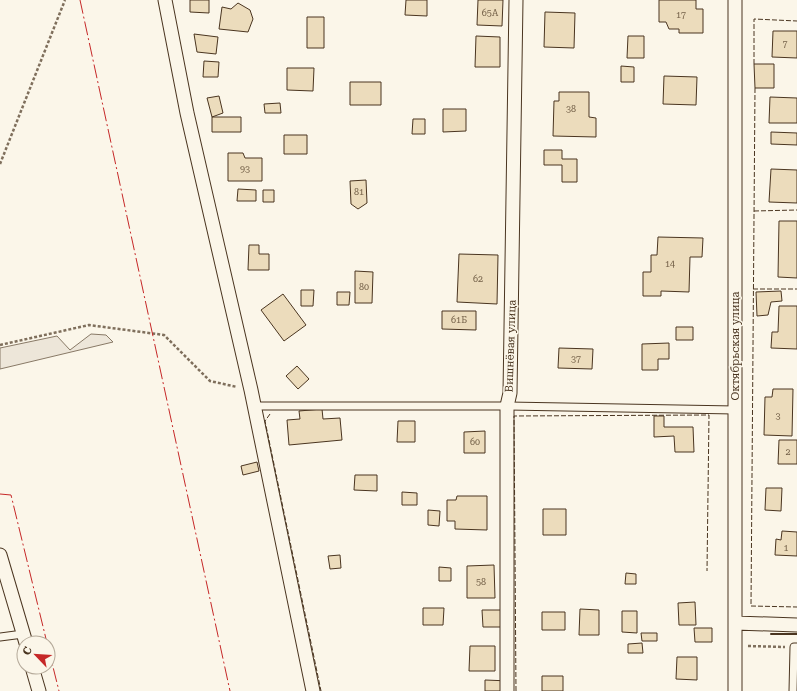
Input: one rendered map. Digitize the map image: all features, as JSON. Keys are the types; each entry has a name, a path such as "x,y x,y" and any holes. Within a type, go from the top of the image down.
{"street":[{"path":"165,0 187,113 251,390 313,691"},
{"name":"Вишнёвая улица","path":"507,691 507,406 510,393 516,0"},
{"name":"Октябрьская улица","path":"735,0 735,691"},
{"path":"0,555 23,635"},
{"path":"736,623 797,625"},
{"path":"34,675 39,691"}],"lane":[{"path":"254,406 507,406 735,410"},
{"path":"0,637 16,638"},
{"path":"793,691 795,647"}],"path":[{"path":"0,164 65,0"},
{"path":"0,345 89,325 164,335 210,381 251,390"},
{"path":"735,646 795,647"}],"shaded area":[{"path":"91,334 106,335 113,342 0,369 0,348 57,336 70,350"}],"building":[{"path":"190,0 209,0 209,13 190,12"},
{"path":"406,0 427,0 427,16 405,15"},
{"path":"478,0 503,0 502,26 477,25"},
{"path":"659,0 696,0 696,9 703,9 703,33 679,33 679,29 669,29 666,22 659,22"},
{"path":"238,3 250,10 253,19 248,32 219,29 222,7 231,9"},
{"path":"545,12 575,13 574,48 544,47"},
{"path":"307,17 324,17 324,48 307,48"},
{"path":"773,31 797,31 797,58 772,57"},
{"path":"194,34 218,37 216,54 197,52"},
{"path":"476,36 500,37 500,67 475,67"},
{"path":"628,36 644,36 644,58 627,58"},
{"path":"204,61 219,62 218,77 203,77"},
{"path":"754,64 774,64 774,88 755,88"},
{"path":"621,66 634,67 634,82 621,82"},
{"path":"287,68 314,68 313,91 287,90"},
{"path":"664,76 697,77 696,105 663,104"},
{"path":"350,82 381,82 381,105 350,105"},
{"path":"559,92 589,92 589,117 596,118 596,137 553,136 554,101 559,101"},
{"path":"219,96 223,113 212,117 207,98"},
{"path":"770,97 797,98 797,123 769,123"},
{"path":"280,103 281,113 265,113 264,104"},
{"path":"443,109 466,109 466,131 443,132"},
{"path":"212,117 241,117 241,132 212,132"},
{"path":"413,119 425,119 425,134 412,134"},
{"path":"771,132 797,133 797,145 771,144"},
{"path":"284,135 307,135 307,154 284,154"},
{"path":"544,150 562,150 562,159 577,159 577,182 562,182 562,165 544,165"},
{"path":"228,153 243,153 245,158 262,158 262,181 228,181"},
{"path":"771,169 797,170 797,203 769,202"},
{"path":"366,180 367,203 358,209 351,204 350,181"},
{"path":"238,189 256,190 256,201 237,201"},
{"path":"263,190 274,190 274,202 263,202"},
{"path":"779,221 797,221 797,278 778,277"},
{"path":"658,237 703,238 702,257 690,257 689,292 661,291 661,296 643,296 643,272 651,272 651,255 657,255"},
{"path":"249,245 259,245 259,254 269,254 269,270 248,270"},
{"path":"459,254 498,255 497,304 457,302"},
{"path":"355,271 373,272 372,303 355,303"},
{"path":"301,290 314,290 313,306 301,306"},
{"path":"781,291 782,301 771,302 768,315 757,316 756,292"},
{"path":"337,292 350,292 349,305 337,305"},
{"path":"283,294 306,325 284,341 261,310"},
{"path":"779,306 797,306 797,349 771,348 772,332 778,332"},
{"path":"442,311 476,311 476,330 442,329"},
{"path":"676,327 693,327 693,340 676,340"},
{"path":"669,343 669,359 658,359 658,370 642,370 642,344"},
{"path":"559,348 593,349 592,369 558,368"},
{"path":"297,366 309,379 298,389 286,376"},
{"path":"773,389 793,389 792,436 764,435 765,397 772,397"},
{"path":"322,409 323,419 340,418 342,440 289,445 287,420 300,419 299,411"},
{"path":"654,416 664,416 664,427 693,427 694,452 675,452 674,436 654,437"},
{"path":"398,421 415,421 415,442 397,442"},
{"path":"485,431 485,453 464,453 464,432"},
{"path":"779,440 797,440 797,464 778,464"},
{"path":"257,462 259,471 243,475 241,466"},
{"path":"355,475 377,475 377,491 354,490"},
{"path":"766,488 782,488 781,511 765,510"},
{"path":"402,492 417,493 417,505 402,505"},
{"path":"457,496 487,496 487,530 455,529 455,521 447,521 447,500 456,500"},
{"path":"543,509 566,509 566,535 543,535"},
{"path":"428,510 440,511 439,526 428,525"},
{"path":"782,531 797,532 797,556 775,555 776,539 781,540"},
{"path":"340,555 341,568 330,569 328,556"},
{"path":"494,565 495,598 467,598 467,566"},
{"path":"439,567 451,568 451,581 439,581"},
{"path":"626,573 636,574 636,584 625,584"},
{"path":"695,602 696,625 679,625 678,603"},
{"path":"423,608 444,608 443,625 423,625"},
{"path":"580,609 599,610 599,635 579,635"},
{"path":"482,610 502,610 502,627 483,627"},
{"path":"622,611 637,611 637,633 622,632"},
{"path":"542,612 565,612 565,630 542,630"},
{"path":"694,628 712,628 712,642 695,642"},
{"path":"641,633 657,633 657,641 642,641"},
{"path":"642,643 643,653 628,653 628,644"},
{"path":"470,646 495,646 495,671 469,671"},
{"path":"677,657 697,657 697,680 676,679"},
{"path":"542,676 563,676 563,691 542,691"},
{"path":"485,680 510,681 510,691 485,691"}],"fence":[{"path":"754,64 754,19 797,21"},
{"path":"755,88 751,606 797,607"},
{"path":"754,211 797,210"},
{"path":"753,289 797,289"},
{"path":"270,414 265,421 321,691"},
{"path":"516,691 514,416 709,415 707,571"}],"wall":[{"path":"771,634 797,634"}],"power":[{"path":"80,0 230,691"},
{"path":"0,494 11,495 45,635"},
{"path":"55,675 59,691"}]}
